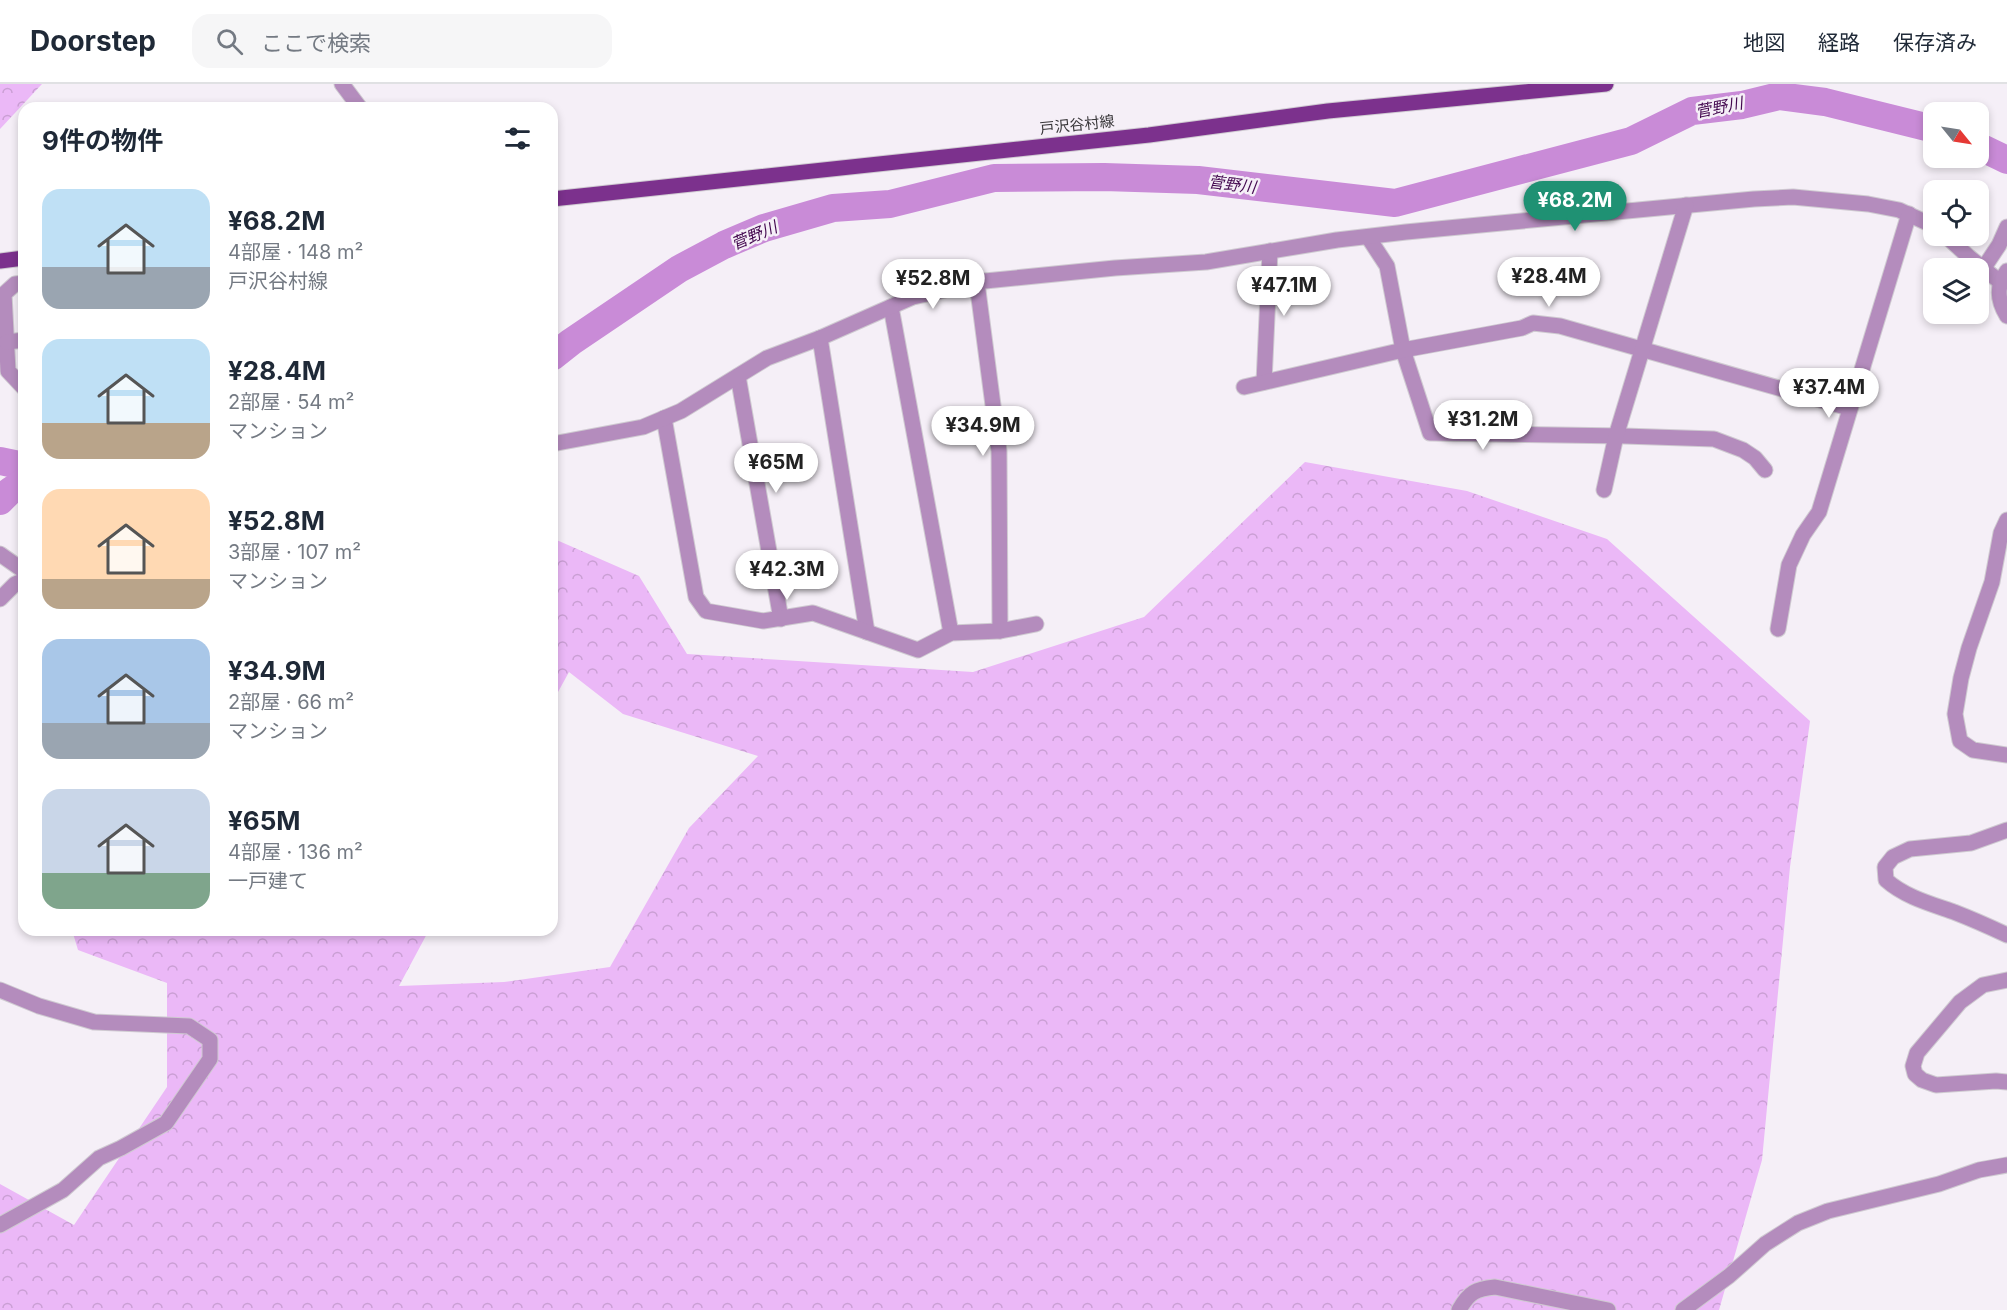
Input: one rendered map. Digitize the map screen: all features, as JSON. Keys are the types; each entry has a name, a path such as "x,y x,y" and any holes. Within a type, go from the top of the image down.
{"main road":[{"name":"戸沢谷村線","path":"558,198 1149,135 1328,111 1606,84"},
{"path":"0,261 18,259"}],"street":[{"path":"342,84 356,102"},
{"path":"558,443 643,427 681,411 767,358 820,338 913,297 977,283 1115,268 1206,262 1368,237 1686,205 1793,197 1868,204 1899,210 1923,221"},
{"path":"1604,490 1616,436 1686,205"},
{"path":"1778,628 1789,565 1803,535 1819,512 1909,214"},
{"path":"1989,260 2007,227"},
{"path":"1368,237 1387,266 1403,350 1430,433 1714,439 1743,450 1755,458 1765,470"},
{"path":"1957,246 1971,258"},
{"path":"1264,382 1270,251"},
{"path":"2003,276 2000,305 2007,316"},
{"path":"977,283 999,451 1000,631"},
{"path":"18,284 4,294 8,371 18,382"},
{"path":"891,307 951,633"},
{"path":"1244,387 1533,323 1560,326 1849,408"},
{"path":"820,338 867,632"},
{"path":"7,342 18,341"},
{"path":"738,376 781,619"},
{"path":"664,418 696,597 706,610 763,621 813,613 918,650 951,633 1000,631 1036,624"},
{"path":"2007,519 2001,533 1992,582 1969,648 1955,714 1960,741 1973,750 2007,755"},
{"path":"3,556 18,567"},
{"path":"0,599 18,583"},
{"path":"2007,830 1971,843 1910,849 1893,857 1885,867 1886,880 1894,887 1922,901 2007,935"},
{"path":"2007,980 1983,985 1960,1002 1917,1053 1913,1066 1915,1074 1922,1080 1936,1085 2007,1082"},
{"path":"0,990 17,998 94,1022 189,1026 210,1041 210,1059 166,1123 99,1158 63,1190 0,1225"},
{"path":"1683,1310 1729,1276 1766,1244 1798,1223 1828,1211 1939,1184 1979,1170 2007,1165"},
{"path":"1459,1310 1465,1299 1478,1288 1496,1287 1608,1310"}],"green space":[{"path":"0,84 42,84 25,102 18,102 18,110 0,129"},
{"path":"1305,462 1467,491 1607,539 1810,721 1790,867 1762,1160 1719,1310 0,1310 0,1184 74,1225 167,1087 167,983 78,950 74,936 426,936 399,986 504,982 610,967 689,828 758,756 623,714 569,672 558,692 558,541 639,576 687,654 973,672 1144,617"}],"waterway":[{"name":"菅野川","path":"558,352 679,269 724,245 764,228 833,208 890,204 994,178 1104,177 1198,180 1395,203 1631,141 1692,111 1742,105 1779,96 1825,102 1923,126"},
{"name":"菅野川","path":"1989,151 2007,160"},
{"name":"菅野川","path":"0,461 18,465"},
{"path":"0,501 18,486"}]}
